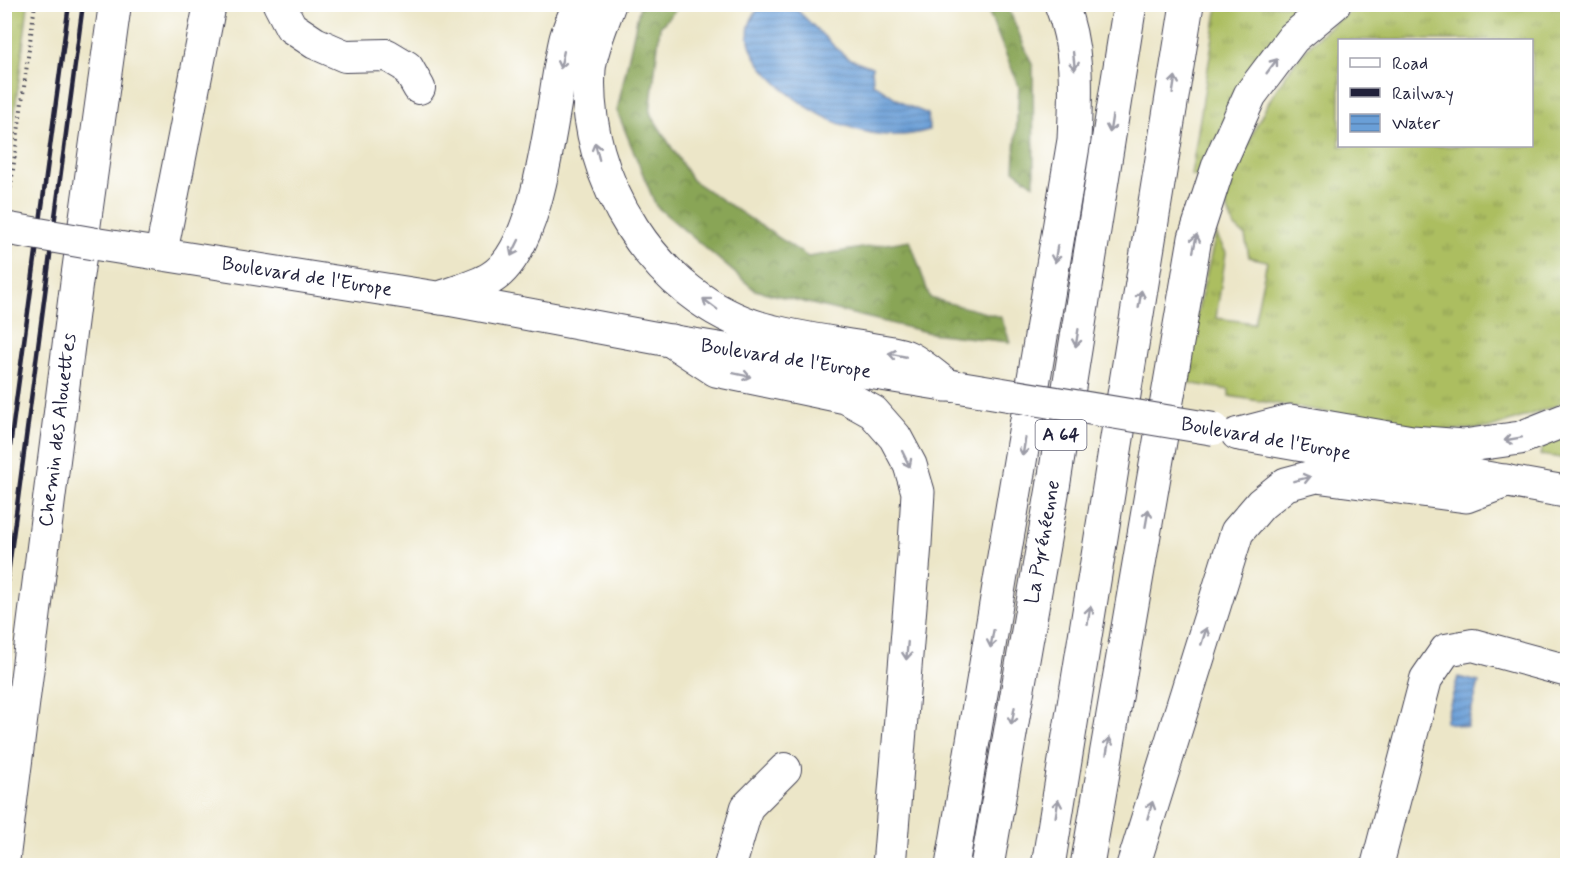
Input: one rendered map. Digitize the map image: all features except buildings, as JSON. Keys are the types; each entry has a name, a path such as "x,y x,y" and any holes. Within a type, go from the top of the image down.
{"highway":[{"path":"440,298 492,277 512,255 535,204 550,138 567,37 579,4"},
{"path":"609,4 589,67 589,113 598,156 618,204 641,241 678,280 719,311 762,329 908,357 953,386"},
{"path":"952,866 1074,140 1076,81 1071,28 1061,4"},
{"name":"La Pyrénéenne","path":"987,866 1051,500 1130,4"},
{"path":"1048,866 1187,4"},
{"path":"1087,866 1195,238 1219,164 1250,95 1293,38 1334,4"},
{"path":"672,340 716,370 846,397 873,412 895,437 910,465 918,492 889,866"},
{"path":"1227,432 1290,421 1412,442 1463,446 1520,438 1568,419"},
{"path":"1133,866 1237,532 1261,504 1286,484 1316,476 1466,496 1506,481"}],"street":[{"name":"Chemin des Alouettes","path":"4,856 76,286 115,4"},
{"path":"161,254 210,4"},
{"path":"279,4 291,27 315,43 345,56 387,55 407,67 418,88"},
{"name":"Boulevard de l'Europe","path":"6,220 96,244 440,298 672,340 1227,432 1568,492"},
{"path":"1377,866 1426,679 1446,650 1473,645 1568,671"},
{"path":"730,866 747,807 785,769"}],"path":[{"path":"6,220 35,4"}],"green space":[{"path":"4,5 28,5 5,193"},
{"path":"640,5 680,5 660,27 650,113 692,180 808,257 910,240 930,298 1001,317 1010,342 930,333 755,290 656,206 617,111"},
{"path":"986,5 1007,5 1033,67 1034,185 1014,170 1019,87"},
{"path":"1218,5 1308,5 1272,41 1257,62 1232,107 1199,177 1191,175"},
{"path":"1361,5 1567,5 1567,402 1491,428 1440,431 1229,396 1229,390 1181,382 1216,234 1226,253 1216,318 1254,323 1267,261 1249,257 1245,236 1234,226 1224,200 1261,116 1293,65 1312,43"},
{"path":"1567,435 1567,459 1540,455 1543,444"}],"water":[{"path":"765,5 792,5 848,58 872,67 873,83 906,105 928,114 929,130 908,135 865,132 824,116 787,92 762,67 749,41 748,33 752,19"},
{"path":"1458,677 1479,682 1467,727 1445,722"}],"railway":[{"path":"4,492 69,4"},
{"path":"4,605 83,4"}]}
